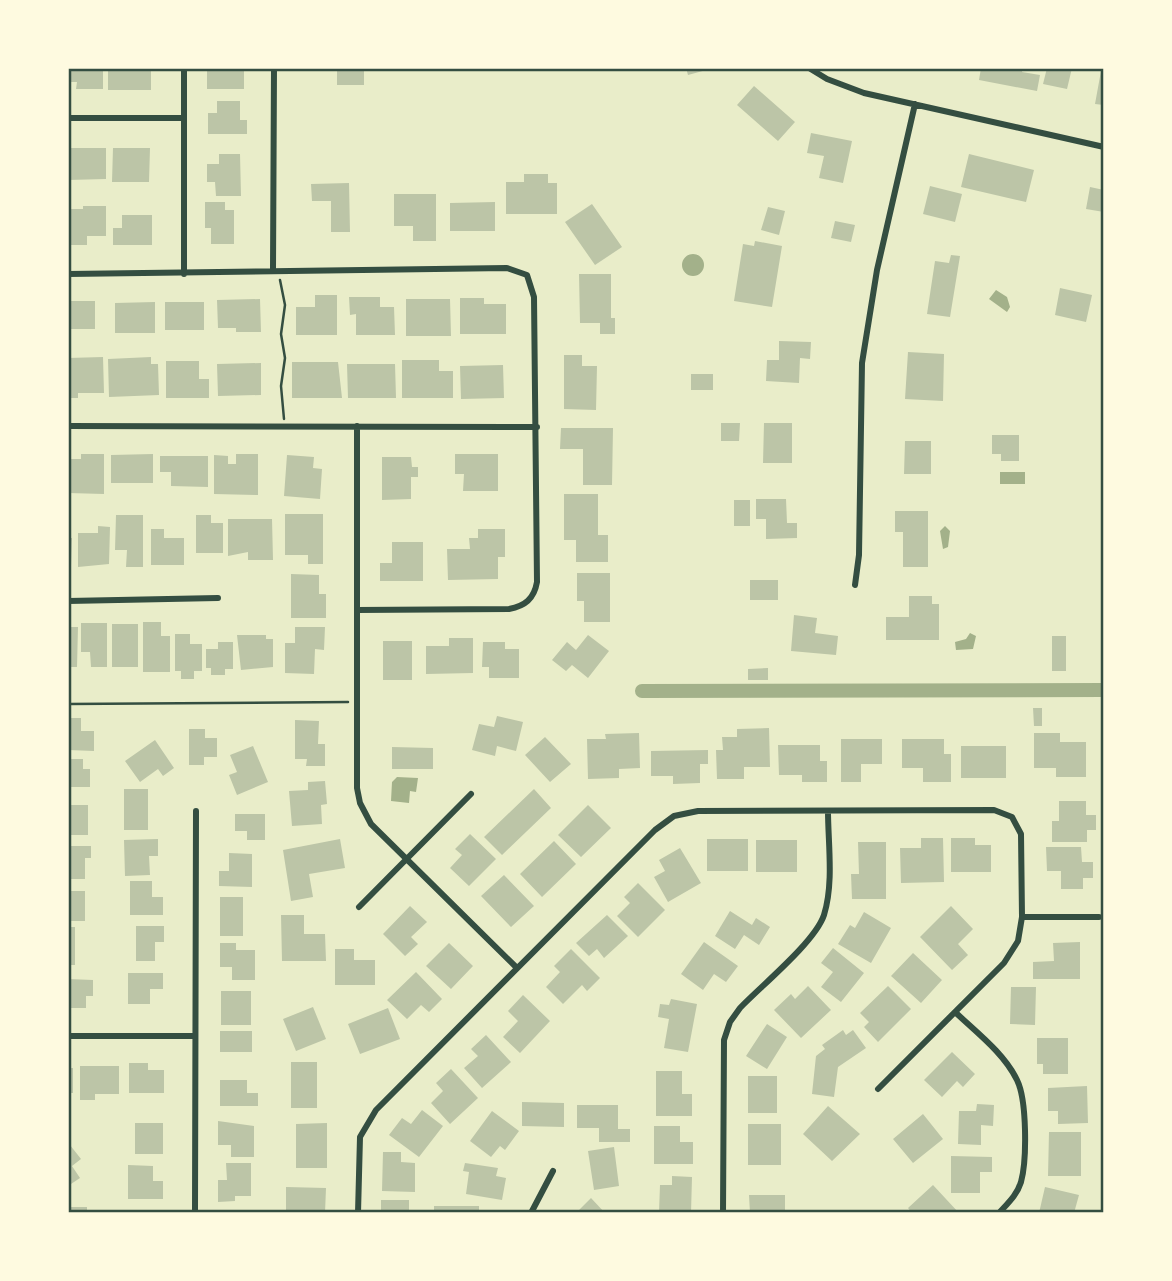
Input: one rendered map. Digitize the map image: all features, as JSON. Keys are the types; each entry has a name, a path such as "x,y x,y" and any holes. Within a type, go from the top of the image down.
{"street":[{"path":"184,68 184,274"},
{"path":"273,269 274,68"},
{"path":"809,68 827,79 863,92 1104,147"},
{"path":"855,585 859,555 862,363 877,270 915,104"},
{"path":"68,118 184,118"},
{"path":"68,274 184,274 273,269 507,268 527,275 534,297 537,426 537,582 527,603 509,609 357,610"},
{"path":"68,426 537,426"},
{"path":"357,426 357,788 360,803 371,824 517,968"},
{"path":"68,601 218,598"},
{"path":"359,907 471,794"},
{"path":"358,1213 360,1137 376,1110 655,830 674,816 698,811 994,810 1012,817 1021,834 1021,917 1018,941 1004,964 878,1089"},
{"path":"195,1213 196,811"},
{"path":"723,1213 724,1040 730,1022 740,1008 813,935 824,917 828,896 828,811"},
{"path":"1021,917 1099,917"},
{"path":"955,1012 1007,1063 1018,1081 1023,1102 1021,1184 1014,1198 999,1213"},
{"path":"68,1036 195,1036"},
{"path":"531,1213 553,1171"}],"path":[{"path":"273,269 279,278 285,305 281,329 285,358 281,386 285,425"},
{"path":"68,704 357,702"}],"shaded area":[{"path":"693,254 701,257 704,265 701,273 693,276 685,273 682,265 685,257"},
{"path":"996,290 1007,297 1010,307 1007,312 989,299"},
{"path":"1000,472 1025,472 1025,484 1000,484"},
{"path":"945,526 950,531 948,547 943,549 940,531"},
{"path":"970,633 976,636 973,649 956,650 955,642 966,639"},
{"path":"397,777 418,778 416,792 410,791 409,803 391,801 392,782"}],"building":[{"path":"68,68 103,68 103,89 76,89 77,82 68,82"},
{"path":"108,68 151,68 151,90 108,90"},
{"path":"207,68 244,68 244,89 207,89"},
{"path":"337,68 364,68 364,85 337,85"},
{"path":"686,68 710,68 710,69 688,75"},
{"path":"981,68 1023,68 1022,72 1040,75 1037,91 979,80"},
{"path":"1047,68 1072,68 1067,89 1043,84"},
{"path":"1101,71 1104,71 1104,105 1095,104"},
{"path":"754,86 795,122 778,141 737,105"},
{"path":"217,101 240,101 240,120 247,120 247,134 208,134 208,113 217,113"},
{"path":"811,133 852,141 843,183 819,178 824,156 807,153"},
{"path":"68,148 106,148 106,179 68,180"},
{"path":"113,148 150,148 149,182 112,182"},
{"path":"219,154 240,154 241,196 216,196 215,182 207,182 207,164 219,164"},
{"path":"969,154 1034,170 1026,202 961,187"},
{"path":"524,174 548,174 548,183 557,183 557,214 506,214 506,182 524,182"},
{"path":"349,183 350,232 331,232 331,201 312,201 311,184"},
{"path":"930,186 962,194 955,222 923,214"},
{"path":"1090,187 1104,190 1104,212 1086,209"},
{"path":"394,194 436,194 436,241 413,241 413,226 394,226"},
{"path":"205,202 225,202 225,210 234,210 234,244 211,244 211,228 205,228"},
{"path":"495,202 495,231 450,231 450,203"},
{"path":"592,204 622,247 595,265 565,222"},
{"path":"83,206 106,206 106,236 87,236 87,245 68,245 68,209 83,209"},
{"path":"768,207 785,211 779,235 761,230"},
{"path":"122,215 152,215 152,245 113,245 113,228 122,228"},
{"path":"835,221 855,225 851,242 831,238"},
{"path":"755,241 782,246 772,307 734,301 743,244 754,246"},
{"path":"951,255 960,256 950,317 927,314 935,261 949,263"},
{"path":"579,274 611,274 611,318 615,318 615,334 600,334 600,323 580,323"},
{"path":"1060,288 1092,295 1086,322 1055,315"},
{"path":"315,295 337,295 337,335 296,335 296,307 315,307"},
{"path":"349,297 380,297 380,307 394,307 395,335 356,335 356,314 350,315"},
{"path":"460,298 484,298 484,304 506,304 506,334 460,334"},
{"path":"260,299 261,332 236,332 236,328 218,328 217,300"},
{"path":"406,299 450,299 451,336 406,336"},
{"path":"68,301 95,301 95,329 68,329"},
{"path":"155,302 155,333 115,333 115,303"},
{"path":"165,302 204,302 204,330 165,330"},
{"path":"779,341 811,342 810,359 800,358 799,383 766,381 767,360 779,360"},
{"path":"908,352 944,354 943,401 905,399"},
{"path":"564,355 582,355 582,366 597,366 596,410 564,409"},
{"path":"103,357 104,393 78,393 78,398 68,398 68,358"},
{"path":"151,357 151,364 158,364 159,395 109,397 108,359"},
{"path":"402,360 439,360 439,371 453,371 453,398 402,398"},
{"path":"166,361 199,361 199,379 209,379 209,398 166,398"},
{"path":"292,362 338,362 342,398 292,398"},
{"path":"261,363 261,395 218,396 217,364"},
{"path":"347,364 395,364 396,398 348,398"},
{"path":"503,365 504,398 461,399 460,366"},
{"path":"691,374 713,374 713,390 691,390"},
{"path":"721,423 740,423 739,441 721,441"},
{"path":"764,423 792,423 792,463 763,463"},
{"path":"561,428 613,428 612,485 583,485 583,449 560,449"},
{"path":"992,435 1019,435 1019,461 1001,461 1001,454 992,454"},
{"path":"905,441 931,441 931,474 904,474"},
{"path":"81,454 104,454 104,494 68,493 68,459 81,459"},
{"path":"153,454 153,483 111,483 111,455"},
{"path":"236,454 258,454 258,495 214,494 214,455 228,456 228,464 236,464"},
{"path":"455,454 498,454 498,491 463,491 464,474 455,474"},
{"path":"287,455 314,457 313,468 322,469 320,499 284,496"},
{"path":"160,456 208,456 208,487 171,486 171,472 160,472"},
{"path":"382,457 411,457 412,467 418,467 418,477 411,477 411,499 382,500"},
{"path":"564,494 598,494 598,535 608,535 608,562 576,562 576,540 564,540"},
{"path":"756,499 786,499 787,523 797,523 797,538 766,539 766,519 756,519"},
{"path":"734,500 750,500 750,526 734,526"},
{"path":"895,511 928,511 928,567 903,567 903,532 895,532"},
{"path":"285,514 323,514 323,564 308,564 308,555 285,555"},
{"path":"116,515 143,515 143,567 126,567 127,550 115,550"},
{"path":"196,515 211,515 211,523 223,523 223,553 196,553"},
{"path":"228,519 272,519 273,560 248,560 248,552 228,556"},
{"path":"98,526 110,527 109,564 78,567 78,533 98,533"},
{"path":"151,529 164,529 164,538 184,538 184,565 151,565"},
{"path":"478,529 505,529 505,557 498,557 498,579 448,580 447,549 470,549 469,538 478,538"},
{"path":"68,538 72,538 71,566 68,566"},
{"path":"392,542 423,542 423,581 380,581 380,563 392,563"},
{"path":"577,573 610,573 610,622 584,622 584,601 577,601"},
{"path":"291,574 319,575 319,594 326,594 326,618 291,618"},
{"path":"750,580 778,580 778,600 750,600"},
{"path":"909,596 932,596 932,604 939,604 939,640 886,640 886,617 909,617"},
{"path":"794,615 817,618 815,633 838,636 836,655 791,651"},
{"path":"143,622 161,622 161,636 170,636 170,672 143,672"},
{"path":"81,623 107,623 107,667 91,667 90,652 81,652"},
{"path":"112,624 138,624 138,667 112,667"},
{"path":"68,627 78,627 77,667 68,667"},
{"path":"295,627 325,627 324,650 315,649 314,674 285,673 285,643 295,643"},
{"path":"175,634 190,634 190,644 202,644 202,671 194,671 194,679 181,679 181,671 175,671"},
{"path":"237,635 266,635 266,639 273,639 273,667 241,670"},
{"path":"588,635 609,651 588,678 572,665 566,671 552,660 567,642 576,650"},
{"path":"1052,636 1066,636 1066,671 1052,671"},
{"path":"449,638 473,638 473,673 426,674 426,646 449,646"},
{"path":"383,641 412,641 412,680 383,680"},
{"path":"218,642 233,642 233,669 225,669 225,675 211,675 211,668 206,668 206,649 218,649"},
{"path":"483,642 505,642 505,649 519,649 519,678 489,678 489,667 482,667"},
{"path":"768,668 768,680 748,680 748,669"},
{"path":"1033,708 1042,708 1042,726 1034,726"},
{"path":"497,716 523,722 516,751 497,746 495,756 472,750 479,724 494,727"},
{"path":"68,718 81,718 81,731 94,731 94,751 68,750"},
{"path":"295,720 319,721 318,744 325,744 325,766 306,766 307,759 295,759"},
{"path":"769,728 770,767 744,767 744,779 717,779 716,750 723,750 722,737 737,737 737,729"},
{"path":"189,729 205,729 205,738 217,738 217,757 204,757 204,765 189,765"},
{"path":"639,733 640,768 619,769 619,778 588,779 587,739 606,739 605,734"},
{"path":"1034,733 1060,733 1060,742 1086,742 1086,777 1056,777 1056,768 1034,768"},
{"path":"545,737 571,764 550,782 525,755"},
{"path":"841,739 882,739 882,764 861,764 861,782 841,782"},
{"path":"902,739 944,739 944,754 951,754 951,782 923,782 923,768 902,768"},
{"path":"155,740 174,768 163,776 158,769 140,782 125,761"},
{"path":"778,745 820,745 820,761 827,761 827,782 802,782 802,775 779,775"},
{"path":"253,746 268,782 237,795 229,775 237,772 230,755"},
{"path":"961,746 1006,746 1006,778 961,778"},
{"path":"392,747 433,748 433,769 392,769"},
{"path":"708,750 708,764 700,764 700,783 673,784 673,776 651,776 651,751"},
{"path":"68,759 83,759 83,769 90,769 90,787 68,787"},
{"path":"325,781 327,804 321,805 322,824 292,826 289,791 308,790 308,782"},
{"path":"124,789 148,789 148,830 124,830"},
{"path":"534,789 551,808 502,855 484,837"},
{"path":"1059,801 1086,801 1086,815 1096,815 1096,830 1087,830 1087,842 1052,842 1052,821 1059,821"},
{"path":"68,805 88,805 88,835 68,835"},
{"path":"588,805 611,828 581,857 558,835"},
{"path":"235,814 265,814 265,840 247,840 247,831 235,831"},
{"path":"470,834 496,859 469,886 450,868 462,855 455,849"},
{"path":"921,838 943,838 944,882 901,883 900,848 921,848"},
{"path":"951,838 975,838 975,845 991,845 991,872 951,872"},
{"path":"158,839 158,856 149,856 150,875 125,876 124,840"},
{"path":"340,839 345,868 309,874 313,897 291,901 283,850"},
{"path":"707,839 748,839 748,871 707,871"},
{"path":"756,840 797,840 797,872 756,872"},
{"path":"554,841 576,864 542,897 520,874"},
{"path":"858,842 886,842 886,899 852,899 851,874 859,874"},
{"path":"68,846 91,846 91,858 85,858 85,879 68,879"},
{"path":"1046,847 1081,847 1082,862 1093,862 1093,878 1083,878 1083,889 1061,889 1061,871 1047,871"},
{"path":"680,848 701,883 668,902 654,877 665,871 659,860"},
{"path":"229,853 252,854 252,887 219,886 219,871 229,871"},
{"path":"504,875 534,906 511,927 481,896"},
{"path":"130,881 152,881 152,897 163,897 163,915 130,915"},
{"path":"638,883 665,910 638,937 617,916 630,903 624,897"},
{"path":"68,891 85,891 85,921 68,921"},
{"path":"220,897 243,897 243,936 220,936"},
{"path":"410,906 427,922 411,937 418,944 405,956 383,934"},
{"path":"951,906 973,929 958,944 968,955 952,970 920,937"},
{"path":"730,911 752,925 756,918 770,927 759,945 744,935 735,949 715,936"},
{"path":"864,912 891,928 871,963 838,944 850,925 855,928"},
{"path":"281,915 304,915 304,934 325,934 326,961 282,961"},
{"path":"607,915 628,936 604,958 597,949 589,956 576,943"},
{"path":"136,926 164,926 164,942 155,942 155,961 136,961"},
{"path":"68,927 75,927 75,965 68,965"},
{"path":"704,942 738,966 726,982 714,974 703,990 681,974"},
{"path":"1080,942 1080,979 1033,979 1033,962 1054,961 1053,943"},
{"path":"220,943 236,943 236,950 255,950 255,980 232,980 232,967 220,967"},
{"path":"449,943 473,966 451,989 426,966"},
{"path":"833,948 864,973 841,1002 821,987 833,972 821,963"},
{"path":"335,949 354,949 354,960 375,960 375,985 335,985"},
{"path":"571,949 600,978 587,991 582,985 563,1004 546,987 560,972 554,966"},
{"path":"913,953 942,980 921,1003 891,976"},
{"path":"416,972 442,999 429,1012 421,1005 407,1019 387,1000"},
{"path":"128,973 163,973 163,989 150,989 150,1004 128,1004"},
{"path":"68,979 93,980 93,996 86,996 86,1008 68,1008"},
{"path":"808,986 831,1010 801,1038 774,1010 791,994 795,999"},
{"path":"888,986 911,1009 878,1042 864,1027 869,1022 860,1013"},
{"path":"1011,987 1036,987 1035,1025 1010,1024"},
{"path":"221,991 251,991 251,1025 221,1025"},
{"path":"523,995 550,1021 520,1053 503,1037 518,1021 508,1011"},
{"path":"671,999 697,1004 688,1052 664,1048 669,1019 658,1017 660,1004 669,1005"},
{"path":"313,1007 326,1039 296,1051 283,1019"},
{"path":"388,1008 400,1039 360,1054 348,1024"},
{"path":"767,1024 787,1037 767,1069 746,1056"},
{"path":"843,1030 846,1035 853,1030 866,1048 838,1067 834,1097 812,1094 816,1056 825,1049 822,1045"},
{"path":"220,1031 252,1031 252,1052 220,1052"},
{"path":"486,1035 511,1062 482,1088 464,1068 478,1056 471,1049"},
{"path":"1037,1038 1068,1038 1068,1074 1043,1074 1043,1064 1037,1064"},
{"path":"952,1052 975,1074 963,1087 957,1081 942,1097 924,1080"},
{"path":"291,1062 317,1062 317,1108 291,1108"},
{"path":"129,1063 148,1063 148,1070 164,1070 164,1093 129,1093"},
{"path":"80,1066 119,1066 119,1094 95,1094 95,1100 80,1100"},
{"path":"68,1068 73,1068 73,1093 68,1093"},
{"path":"451,1069 478,1098 450,1124 431,1103 443,1091 436,1083"},
{"path":"656,1071 682,1071 682,1094 692,1094 692,1116 656,1116"},
{"path":"748,1076 777,1076 777,1113 748,1113"},
{"path":"220,1080 247,1080 247,1093 258,1093 258,1106 220,1106"},
{"path":"1087,1086 1088,1123 1058,1124 1058,1111 1048,1111 1048,1088"},
{"path":"522,1102 564,1103 564,1127 522,1126"},
{"path":"977,1104 994,1105 993,1126 981,1125 981,1145 958,1144 959,1111 976,1111"},
{"path":"577,1105 618,1105 618,1129 630,1129 630,1142 599,1142 599,1128 577,1128"},
{"path":"828,1106 860,1134 832,1161 803,1134"},
{"path":"422,1110 443,1126 419,1157 389,1135 402,1118 411,1124"},
{"path":"492,1111 519,1131 505,1150 500,1146 491,1157 470,1141"},
{"path":"923,1114 943,1139 913,1163 893,1139"},
{"path":"218,1121 254,1126 254,1157 231,1157 231,1145 218,1145"},
{"path":"135,1123 163,1123 163,1154 135,1154"},
{"path":"327,1123 327,1168 296,1168 296,1124"},
{"path":"748,1124 781,1124 781,1165 748,1165"},
{"path":"654,1126 680,1126 680,1142 693,1142 693,1164 654,1164"},
{"path":"1049,1132 1081,1132 1081,1176 1048,1176"},
{"path":"70,1145 81,1159 72,1166 80,1178 68,1186"},
{"path":"614,1147 619,1186 594,1190 588,1151"},
{"path":"383,1152 401,1152 401,1162 415,1163 415,1192 382,1191"},
{"path":"951,1156 992,1157 992,1172 980,1172 980,1193 951,1193"},
{"path":"226,1163 251,1163 251,1196 235,1196 235,1201 218,1202 218,1180 227,1180"},
{"path":"465,1163 498,1168 496,1176 506,1178 502,1200 466,1194 469,1172 463,1171"},
{"path":"128,1165 153,1166 153,1181 163,1181 163,1199 128,1199"},
{"path":"672,1176 692,1177 691,1213 659,1213 660,1185 672,1185"},
{"path":"933,1185 959,1213 912,1213 908,1208"},
{"path":"286,1187 326,1188 325,1213 286,1213"},
{"path":"1045,1187 1079,1195 1074,1213 1039,1213"},
{"path":"749,1195 785,1195 785,1213 750,1213"},
{"path":"591,1198 605,1213 576,1213"},
{"path":"381,1200 409,1200 409,1213 381,1213"},
{"path":"434,1206 479,1206 479,1213 434,1213"},
{"path":"68,1207 87,1207 87,1213 68,1213"}],"waterway":[{"path":"642,691 1104,690"}]}
